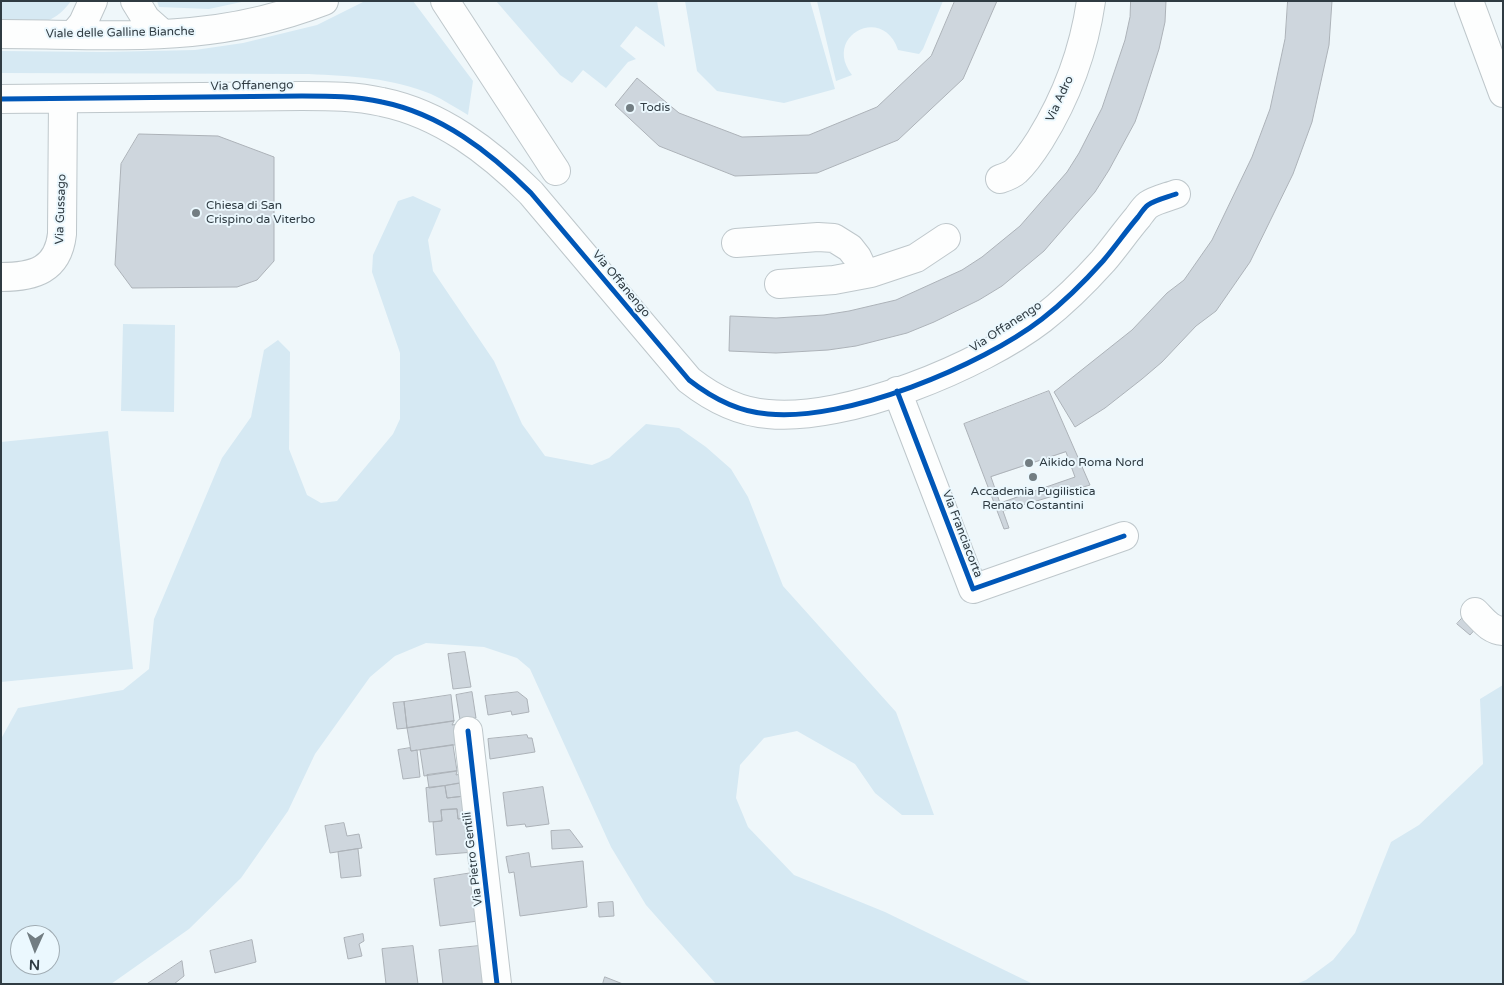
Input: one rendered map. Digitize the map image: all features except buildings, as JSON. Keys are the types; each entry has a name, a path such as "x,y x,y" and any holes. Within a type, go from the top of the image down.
{"street":[{"path":"74,34 86,17 93,1"},
{"path":"135,1 146,19 164,34"},
{"name":"Viale delle Galline Bianche","path":"1,34 164,34 192,32 238,25 278,16 324,1"},
{"path":"445,1 556,172"},
{"name":"Via Adro","path":"1000,179 1015,172 1024,163 1043,135 1057,109 1075,69 1087,27 1091,1"},
{"path":"1469,1 1501,90"},
{"name":"Via Offanengo","path":"1,99 342,97 383,102 418,112 450,128 479,147 507,169 531,193 689,380 708,394 728,404 766,414 801,415 846,406 930,380 984,355 1042,319 1102,262 1149,204 1176,194"},
{"name":"Via Gussago","path":"1,277 22,276 41,270 55,258 59,250 62,234 63,99"},
{"path":"736,243 818,236 834,238 850,248 865,274"},
{"path":"779,284 834,280 865,274 916,258 946,238"},
{"name":"Via Franciacorta","path":"898,391 973,590 1124,536"},
{"path":"1475,612 1488,626 1495,630 1503,631"},
{"name":"Via Pietro Gentili","path":"468,731 497,984"}],"shaded area":[{"path":"1,1 71,1 56,16 40,23 1,24"},
{"path":"157,1 246,1 209,9 159,7"},
{"path":"365,1 413,1 473,81 468,115 436,96 417,89 387,81 356,77 309,74 1,73 1,51 104,52 195,50 243,43 317,25"},
{"path":"496,1 657,1 665,47 636,26 620,46 636,59 628,62 606,88 583,70 572,83 560,75"},
{"path":"685,1 810,1 835,89 784,103 717,91 697,71"},
{"path":"817,1 943,1 923,49 919,54 898,50 890,36 880,29 869,27 858,31 849,38 844,48 845,61 852,75 836,81"},
{"path":"413,196 441,209 428,240 433,271 494,361 522,424 545,456 592,465 609,458 646,424 679,428 706,447 731,469 748,497 783,586 896,712 934,815 902,815 875,793 855,764 797,731 764,738 740,765 736,798 748,827 794,875 885,912 1033,984 716,984 646,905 611,847 530,669 517,658 484,647 426,643 395,656 370,677 315,754 288,811 241,878 189,929 111,984 1,984 1,739 18,708 123,690 149,669 154,619 222,458 251,417 264,350 278,340 290,352 289,449 307,495 321,503 337,501 393,434 400,419 400,353 372,272 373,255 398,201"},
{"path":"123,324 175,325 174,412 121,411"},
{"path":"108,431 133,669 1,682 1,442"},
{"path":"1503,685 1503,984 1296,984 1306,980 1333,960 1355,933 1391,842 1419,825 1483,764 1480,699"}],"cycle path":[{"path":"1,99 332,96 382,102 424,116 444,125 481,149 531,193 689,380 707,393 726,403 757,413 768,414 800,414 835,409 873,400 949,372 984,355 1016,337 1042,319 1074,291 1103,261 1147,206 1176,194"},
{"path":"897,391 973,589 1124,536"},
{"path":"468,731 497,984"}],"place":[{"name":"Todis","path":"630,108"},
{"name":"Chiesa di San Crispino da Viterbo","path":"196,213"},
{"name":"Aikido Roma Nord","path":"1029,463"},
{"name":"Accademia Pugilistica Renato Costantini","path":"1033,477"}]}
